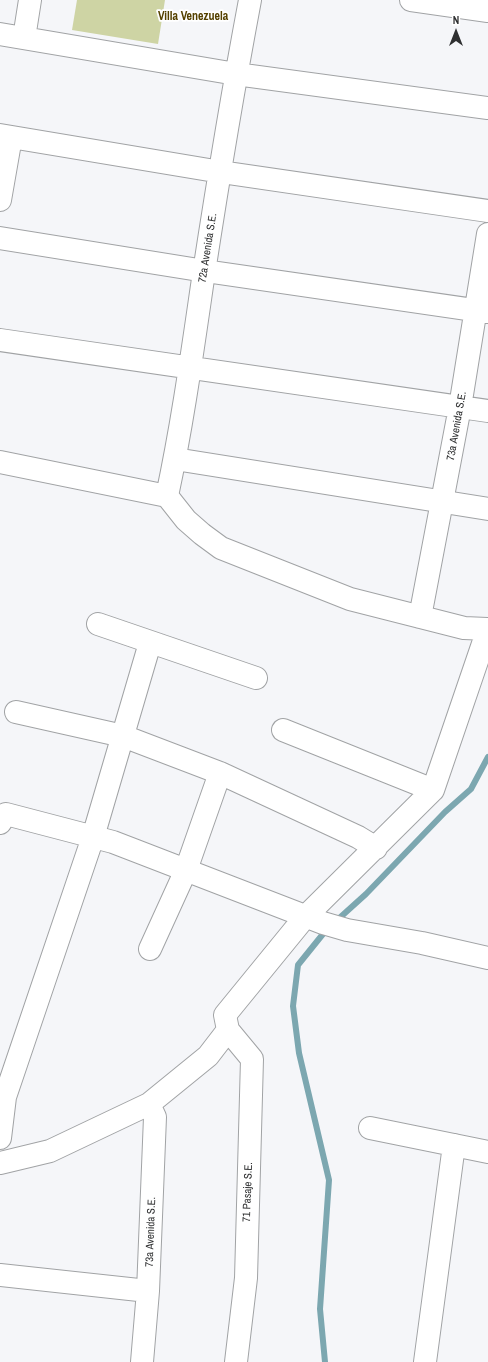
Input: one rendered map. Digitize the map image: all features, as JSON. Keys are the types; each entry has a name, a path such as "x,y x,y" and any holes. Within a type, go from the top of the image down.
{"street":[{"path":"24,38 30,0"},
{"name":"72a Avenida S.E.","path":"167,496 175,459 236,74 250,0"},
{"path":"411,0 488,11"},
{"path":"0,34 236,74 488,108"},
{"path":"0,200 6,136 221,172 488,211"},
{"name":"73a Avenida S.E.","path":"420,617 460,407 482,311 488,234"},
{"path":"0,238 205,271 482,311"},
{"path":"0,340 488,411"},
{"path":"175,459 488,509"},
{"path":"0,462 167,496 186,520 221,548 350,598 464,628 488,629 433,790 376,848 314,920 226,1015 228,1030 208,1056 149,1104 50,1151 0,1163"},
{"path":"98,624 256,678"},
{"path":"0,1138 5,1097 93,837 150,643"},
{"path":"16,712 123,736 220,773 358,837 376,848"},
{"path":"283,730 433,790"},
{"path":"150,949 186,870 220,773"},
{"path":"0,823 6,814 113,842 314,920 347,930 488,958"},
{"name":"71 Pasaje S.E.","path":"228,1030 252,1059 246,1278 236,1362"},
{"name":"73a Avenida S.E.","path":"142,1362 148,1291 155,1117 149,1104"},
{"path":"370,1128 488,1152"},
{"path":"428,1362 454,1145"},
{"path":"0,1274 148,1291"}],"green space":[{"path":"77,0 165,0 158,44 72,30"}],"waterway":[{"path":"335,922 366,894 445,812 471,789 488,757"},
{"path":"325,1362 320,1309 329,1180 299,1053 293,1006 298,965 327,929"}],"district":[{"name":"Villa Venezuela","path":"193,17"}]}
